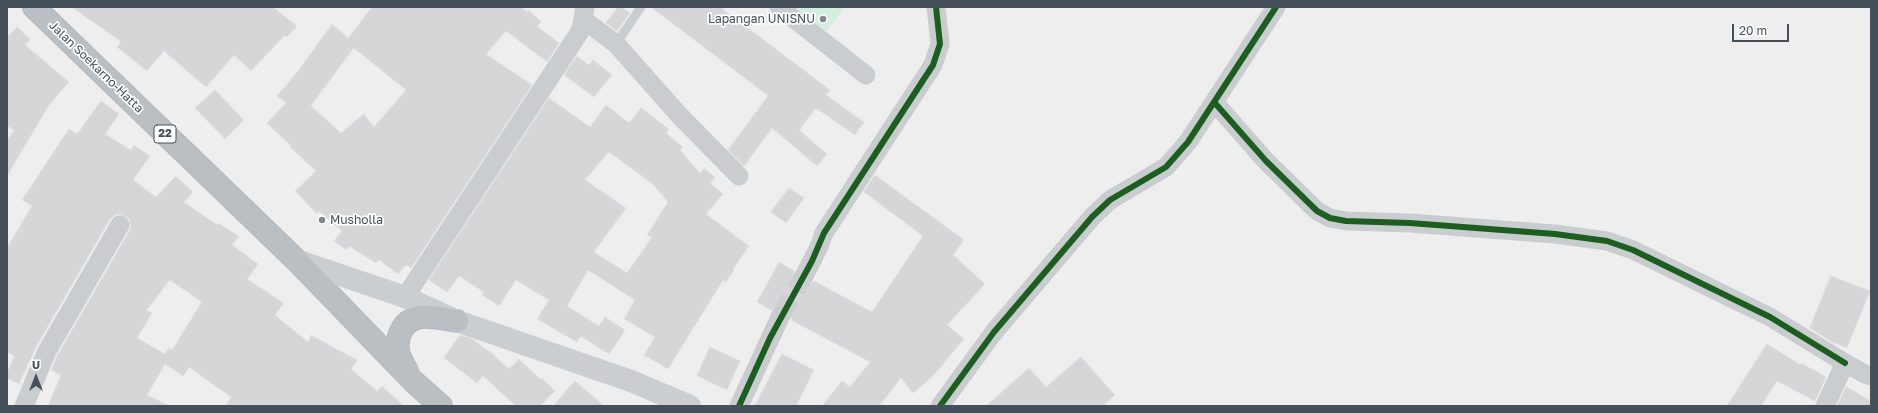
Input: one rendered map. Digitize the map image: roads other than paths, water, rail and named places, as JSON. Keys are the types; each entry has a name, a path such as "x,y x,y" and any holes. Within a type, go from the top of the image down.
{"highway":[{"name":"Jalan Soekarno-Hatta","path":"34,7 296,260"},
{"name":"22","path":"296,260 414,382 442,406"},
{"path":"414,382 400,359 398,352 400,332 407,321 419,317 436,317 457,321"}],"main road":[{"path":"296,260 405,297 457,321 631,381 690,406"}],"street":[{"path":"779,7 866,75"},
{"path":"804,276 819,247 824,233 933,65 940,44 936,7"},
{"path":"940,406 994,332 1092,217 1110,200 1166,167 1188,142 1276,7"},
{"path":"584,14 616,44 680,116 739,176"},
{"path":"405,297 581,30 584,14"},
{"path":"1214,102 1266,161 1317,211 1330,218 1346,221 1410,223 1556,234 1607,241 1634,250 1770,317 1845,364 1871,376"},
{"path":"24,406 47,351 120,225"},
{"path":"739,406 781,315"},
{"path":"1825,406 1845,364"}],"lane":[{"path":"616,44 641,7"}],"tunnel":[{"path":"781,315 804,276"}],"place":[{"name":"Lapangan UNISNU","path":"823,19"},
{"name":"Musholla","path":"322,220"}]}
